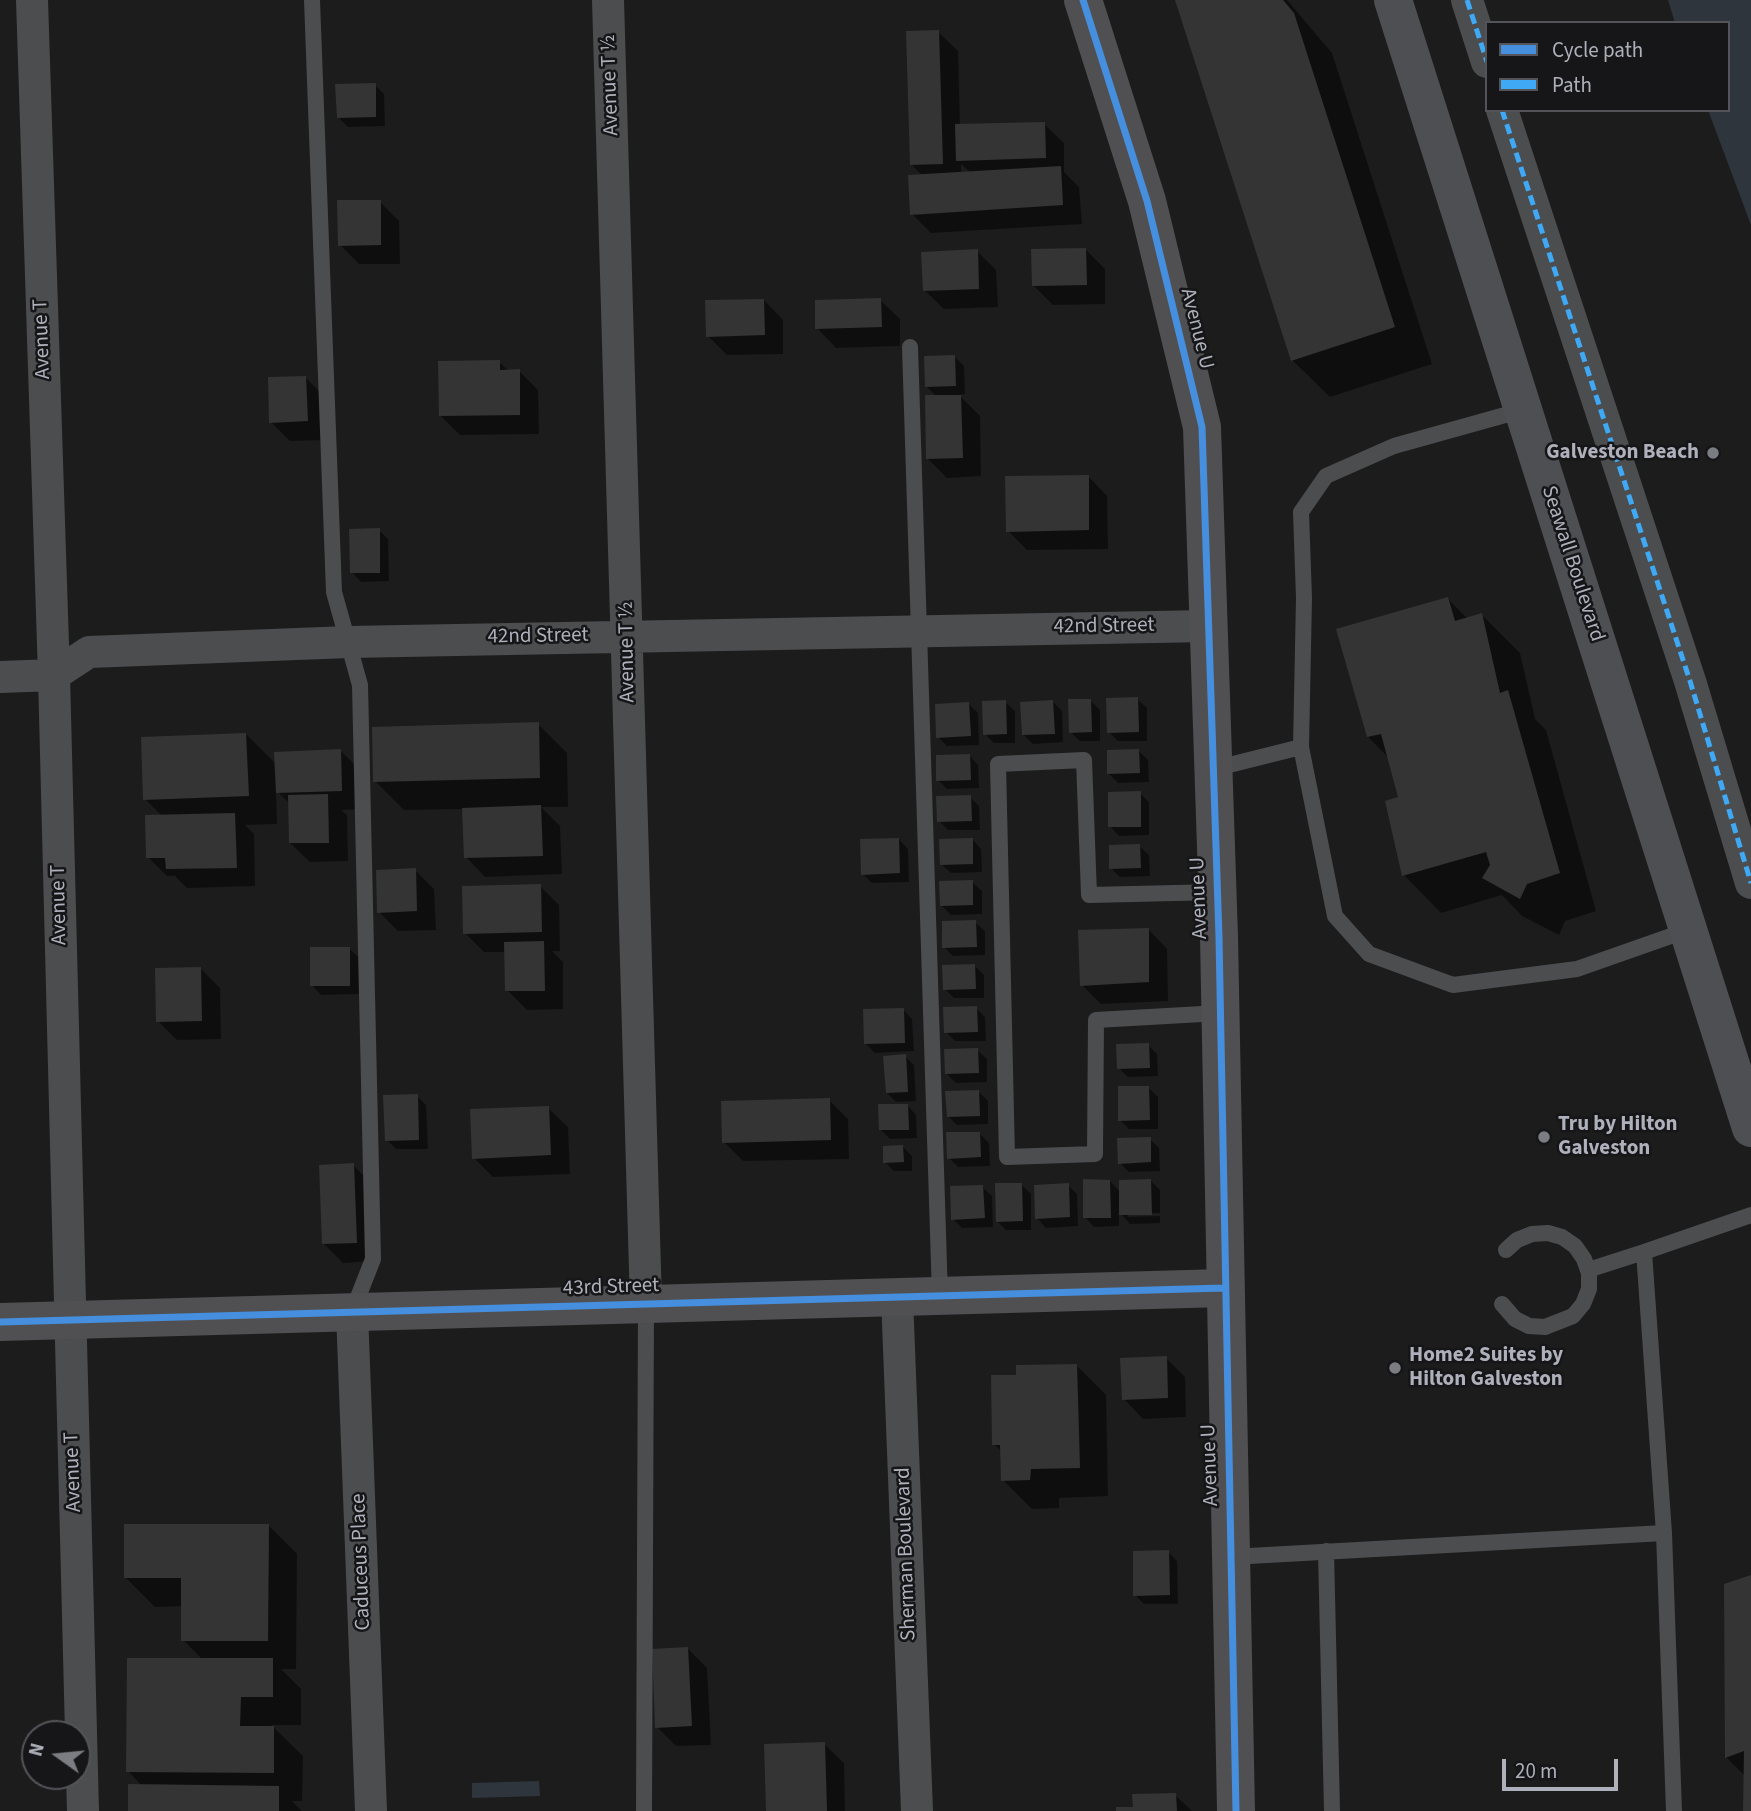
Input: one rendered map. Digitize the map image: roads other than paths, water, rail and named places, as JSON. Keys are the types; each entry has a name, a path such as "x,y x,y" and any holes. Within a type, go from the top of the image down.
{"main road":[{"name":"Seawall Boulevard","path":"1392,0 1751,1128"}],"street":[{"name":"Avenue T","path":"32,0 54,675 83,1811"},
{"name":"Avenue T ½","path":"608,0 646,1304"},
{"name":"Avenue U","path":"1083,0 1147,201 1202,427 1218,892 1236,1811"},
{"path":"1467,0 1485,56"},
{"path":"1503,112 1690,681 1751,883"},
{"name":"42nd Street","path":"54,675 89,652 628,635 1209,626"},
{"path":"0,677 54,675"},
{"name":"43rd Street","path":"0,1322 1224,1288"},
{"name":"Sherman Boulevard","path":"897,1297 917,1811"},
{"name":"Caduceus Place","path":"352,1312 371,1811"}],"lane":[{"path":"312,0 334,592 360,685 373,1259 352,1312"},
{"path":"910,347 940,1296"},
{"path":"1523,410 1394,446 1326,476 1301,512 1304,598 1301,747 1335,916 1368,954 1453,985 1577,970 1688,930"},
{"path":"1213,769 1301,747"},
{"path":"1218,892 1089,895 1084,760 998,764 1007,1157 1096,1154 1096,1020 1220,1013"},
{"path":"1588,1270 1751,1215"},
{"path":"1502,1304 1515,1319 1529,1326 1545,1327 1560,1324 1583,1304 1589,1289 1588,1270 1575,1246 1562,1237 1548,1233 1517,1240 1506,1250"},
{"path":"1644,1252 1664,1533 1674,1811"},
{"path":"644,1811 646,1304"},
{"path":"1231,1557 1664,1533"},
{"path":"1326,1551 1332,1811"}],"place":[{"name":"Galveston Beach","path":"1713,453"},
{"name":"Tru by Hilton Galveston","path":"1544,1137"},
{"name":"Home2 Suites by Hilton Galveston","path":"1395,1368"}]}
